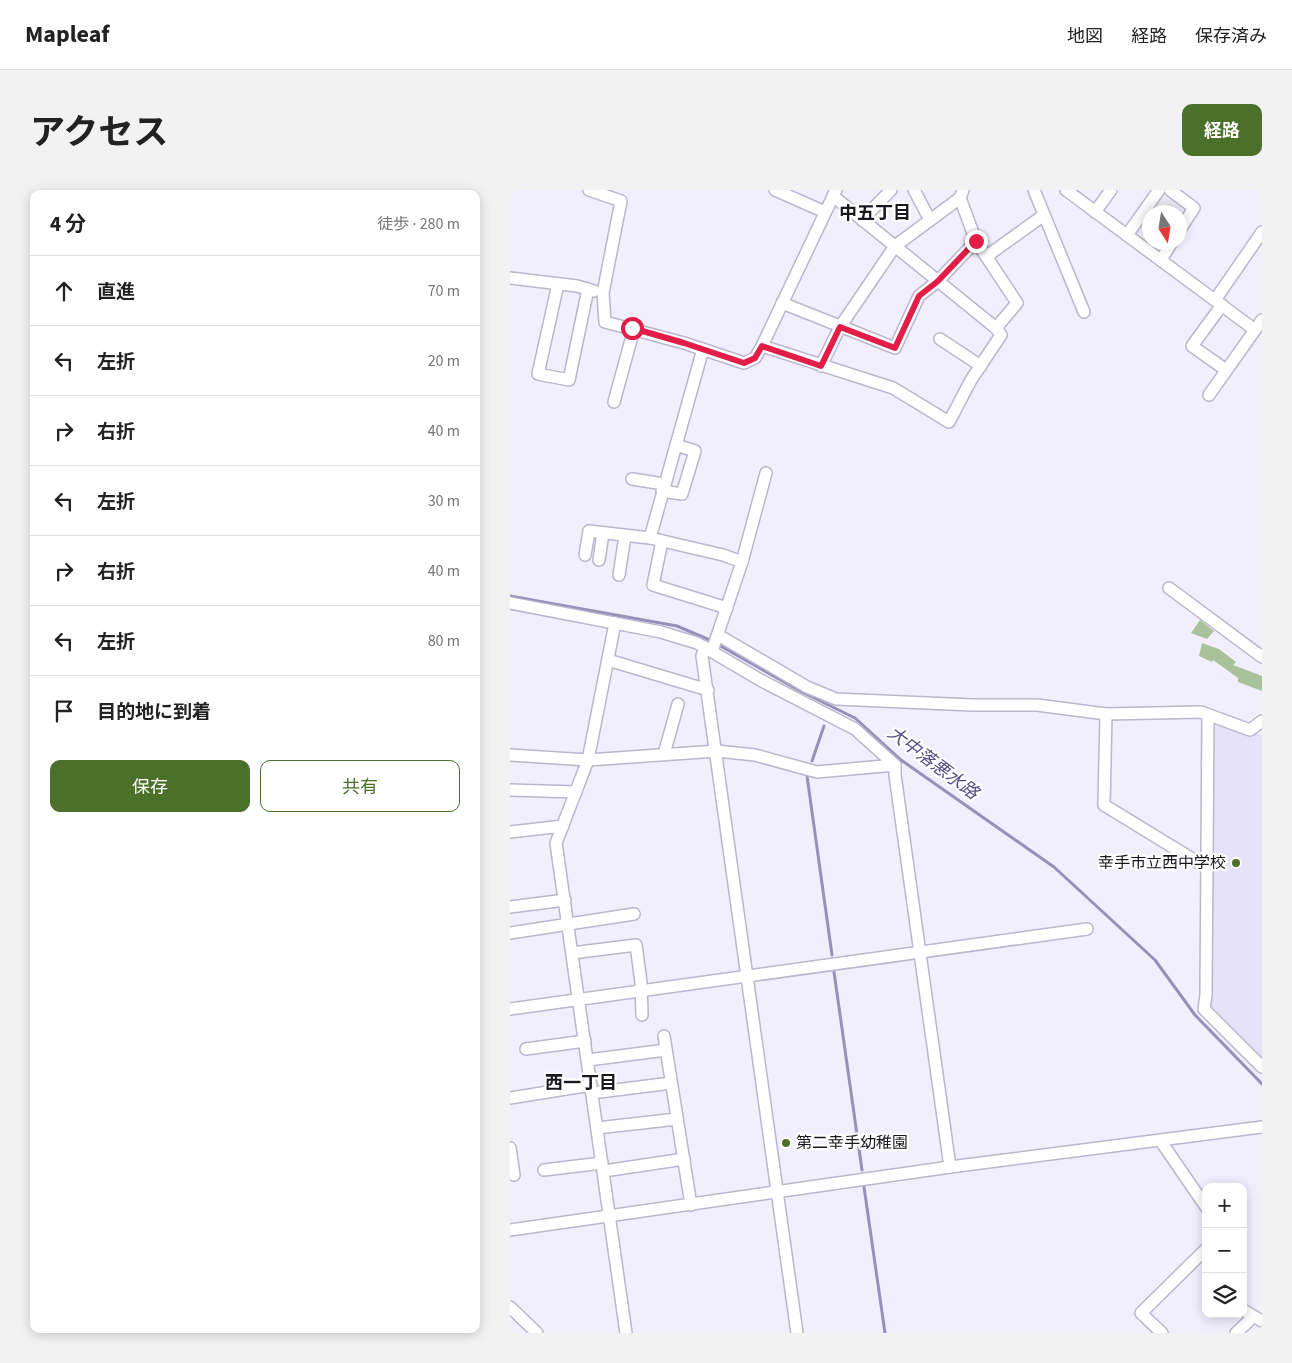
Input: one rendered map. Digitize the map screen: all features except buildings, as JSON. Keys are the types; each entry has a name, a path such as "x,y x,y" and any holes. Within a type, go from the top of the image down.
{"street":[{"path":"589,190 623,196 603,293 605,322 703,349 744,363 755,358 834,193 862,220 996,328 1001,335 980,366 950,422 893,388 762,346"},
{"path":"774,190 825,212"},
{"path":"862,220 891,190"},
{"path":"914,190 930,220"},
{"path":"1034,190 1084,312"},
{"path":"1066,190 1255,330"},
{"path":"1095,212 1111,190"},
{"path":"1127,235 1159,190"},
{"path":"1170,190 1194,208 1187,220"},
{"path":"821,366 840,327 896,246 961,194 976,241 1018,303 996,328"},
{"path":"987,256 1044,215"},
{"path":"1226,370 1192,346 1262,232"},
{"path":"782,303 895,348 919,296 938,281 976,241"},
{"path":"1161,260 1167,250"},
{"path":"510,278 558,284 603,293"},
{"path":"558,284 538,374 569,380 588,289"},
{"path":"1209,395 1262,320"},
{"path":"614,402 634,329"},
{"path":"940,339 980,366"},
{"path":"650,538 703,349"},
{"path":"632,479 682,494 695,451 676,445"},
{"path":"766,472 742,562 713,643 702,656 717,751 797,1333"},
{"path":"585,554 589,532 650,538 723,555 742,562"},
{"path":"599,560 603,533"},
{"path":"619,575 625,536"},
{"path":"662,541 653,585 726,608"},
{"path":"1169,588 1262,657"},
{"path":"510,603 713,643 836,699 972,705 1037,705 1106,714 1201,712 1250,730 1260,725"},
{"path":"615,623 588,760 556,842 626,1333"},
{"path":"713,643 762,681 855,729 895,765"},
{"path":"608,660 708,690"},
{"path":"664,754 678,704"},
{"path":"1106,714 1104,806 1207,868"},
{"path":"1208,715 1206,995 1204,1009 1262,1066"},
{"path":"510,756 588,760 717,751 755,756 817,772 895,765"},
{"path":"895,765 894,775 950,1167"},
{"path":"510,790 576,792"},
{"path":"510,832 563,826"},
{"path":"510,907 565,900"},
{"path":"510,934 634,914"},
{"path":"510,1009 1087,929"},
{"path":"572,953 636,945 642,1015"},
{"path":"664,1036 691,1204"},
{"path":"526,1049 585,1041"},
{"path":"588,1060 666,1050"},
{"path":"510,1098 671,1083"},
{"path":"597,1128 677,1119"},
{"path":"510,1230 950,1167 1262,1127"},
{"path":"1160,1140 1202,1201"},
{"path":"510,1150 514,1174"},
{"path":"544,1170 603,1167 684,1159"},
{"path":"1162,1333 1141,1313 1202,1253"},
{"path":"510,1307 537,1333"},
{"path":"1236,1333 1253,1316"}],"shaded area":[{"name":"幸手市立西中学校","path":"1215,721 1262,735 1262,1062 1211,1012 1211,722"}],"waterway":[{"name":"大中落悪水路","path":"510,596 677,626 712,641"},
{"name":"大中落悪水路","path":"717,644 800,691 855,718 901,760 1054,867 1155,960 1195,1015 1262,1084"},
{"path":"812,761 824,726"},
{"path":"807,776 832,955"},
{"path":"834,972 862,1170"},
{"path":"864,1187 885,1333"}],"place":[{"name":"幸手市立西中学校","path":"1236,863"},
{"name":"第二幸手幼稚園","path":"786,1143"}],"district":[{"name":"中五丁目","path":"875,213"},
{"name":"西一丁目","path":"581,1083"}],"route":[{"path":"632,328 744,363 755,358 762,346 821,366 840,327 895,348 919,296 938,281 976,241"}]}
